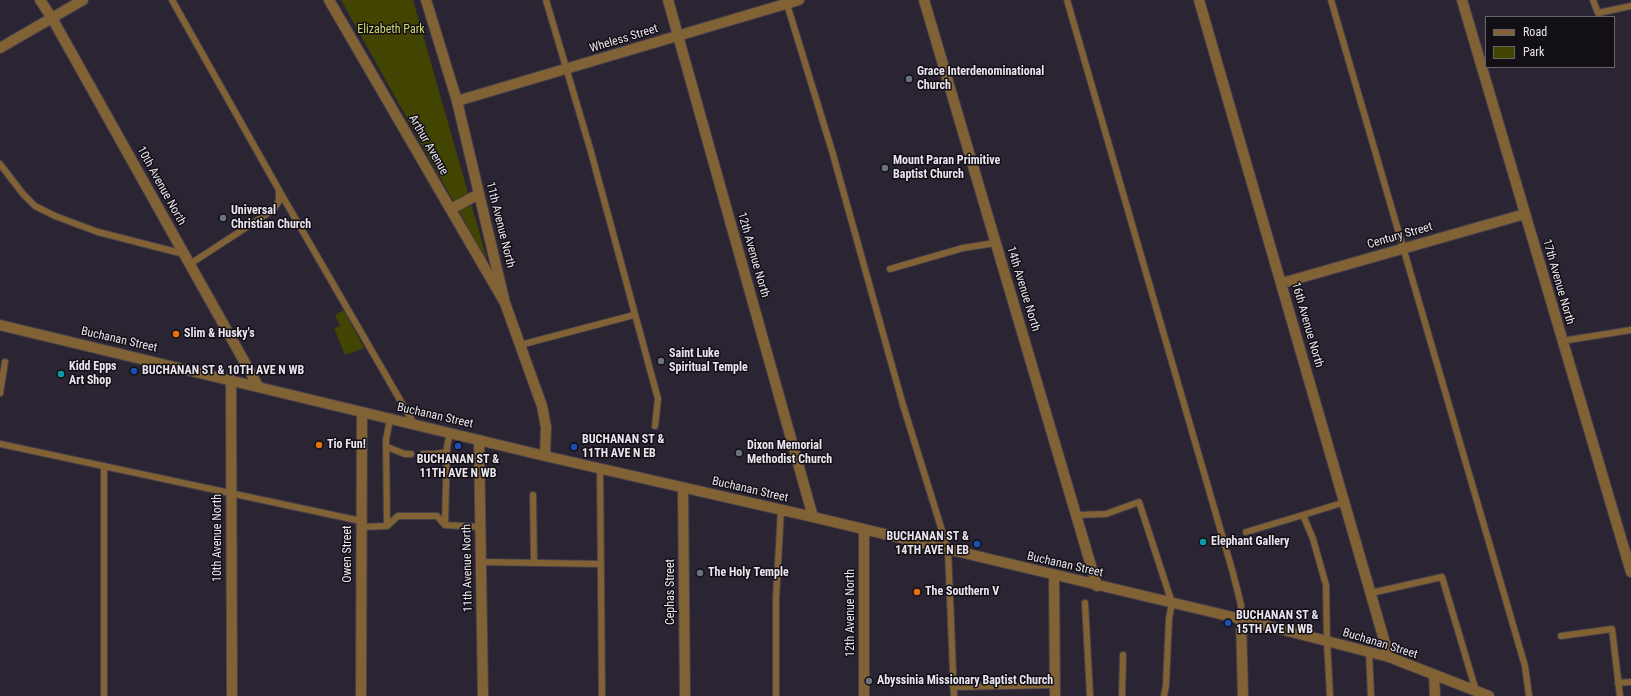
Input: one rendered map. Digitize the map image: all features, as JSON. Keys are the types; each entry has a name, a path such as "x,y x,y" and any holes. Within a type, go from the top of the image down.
{"street":[{"name":"10th Avenue North","path":"40,0 52,18 258,386"},
{"path":"0,48 82,0"},
{"name":"Arthur Avenue","path":"329,0 505,303"},
{"name":"11th Avenue North","path":"426,0 457,101 505,303 542,406 546,428 545,456"},
{"name":"12th Avenue North","path":"668,0 813,517"},
{"name":"Wheless Street","path":"457,101 566,70 787,2 799,0"},
{"name":"14th Avenue North","path":"924,0 1097,586"},
{"name":"16th Avenue North","path":"1199,0 1282,283 1389,658"},
{"name":"17th Avenue North","path":"1462,0 1631,572"},
{"path":"451,209 479,194"},
{"name":"Century Street","path":"1282,283 1525,214"},
{"name":"Buchanan Street","path":"0,325 545,456 813,517 1240,619 1389,658 1489,696"},
{"name":"10th Avenue North","path":"232,380 232,696"},
{"name":"Owen Street","path":"361,696 362,412"},
{"name":"11th Avenue North","path":"479,440 483,696"},
{"name":"Cephas Street","path":"683,488 685,696"},
{"name":"12th Avenue North","path":"864,530 864,696"},
{"path":"1054,575 1055,696"},
{"path":"1240,619 1242,696"},
{"path":"1434,675 1435,696"}],"lane":[{"path":"172,0 279,190 414,424"},
{"path":"546,0 592,152 634,315 658,399 655,426"},
{"path":"1067,0 1234,573 1241,605 1240,619"},
{"path":"1331,0 1525,666 1529,696"},
{"path":"1593,0 1598,13 1631,6"},
{"path":"787,2 832,151 903,405 948,550 954,696"},
{"path":"0,164 23,194 35,206 54,216 98,232 184,254"},
{"path":"190,264 273,210 279,201 279,190"},
{"path":"890,269 963,248 995,243"},
{"path":"520,345 634,315"},
{"path":"1562,341 1631,330"},
{"path":"0,393 5,362"},
{"path":"387,526 386,447 390,418"},
{"path":"445,525 447,452 450,433"},
{"path":"0,444 231,493 361,524 387,526 398,516 437,516 445,525 480,527"},
{"path":"386,447 405,454 411,454"},
{"path":"424,454 447,452"},
{"path":"104,466 104,696"},
{"path":"600,468 602,696"},
{"path":"533,495 534,563"},
{"path":"1076,515 1106,514 1139,502 1172,603 1169,618 1166,685 1164,696"},
{"path":"1246,532 1303,516 1345,502"},
{"path":"776,696 776,598 781,510"},
{"path":"1303,516 1313,539 1326,585 1326,641 1330,696"},
{"path":"481,562 600,564"},
{"path":"1371,593 1442,577 1476,691"},
{"path":"1085,602 1090,696"},
{"path":"1561,636 1612,629 1620,696"},
{"path":"1369,652 1371,696"},
{"path":"1122,696 1123,655"},
{"path":"1618,683 1631,682"},
{"path":"953,687 1055,685"}],"green space":[{"name":"Elizabeth Park","path":"341,0 413,0 488,263"},
{"path":"344,310 364,348 345,355 334,328 340,326 335,315"}],"place":[{"name":"Grace Interdenominational Church","path":"909,79"},
{"name":"Mount Paran Primitive Baptist Church","path":"885,168"},
{"name":"Universal Christian Church","path":"223,218"},
{"name":"Slim & Husky's","path":"176,334"},
{"name":"Saint Luke Spiritual Temple","path":"661,361"},
{"name":"BUCHANAN ST & 10TH AVE N WB","path":"134,371"},
{"name":"Kidd Epps Art Shop","path":"61,374"},
{"name":"Tio Fun!","path":"319,445"},
{"name":"BUCHANAN ST & 11TH AVE N WB","path":"458,446"},
{"name":"BUCHANAN ST & 11TH AVE N EB","path":"574,447"},
{"name":"Dixon Memorial Methodist Church","path":"739,453"},
{"name":"Elephant Gallery","path":"1203,542"},
{"name":"BUCHANAN ST & 14TH AVE N EB","path":"977,544"},
{"name":"The Holy Temple","path":"700,573"},
{"name":"The Southern V","path":"917,592"},
{"name":"BUCHANAN ST & 15TH AVE N WB","path":"1228,623"},
{"name":"Abyssinia Missionary Baptist Church","path":"869,681"}]}
